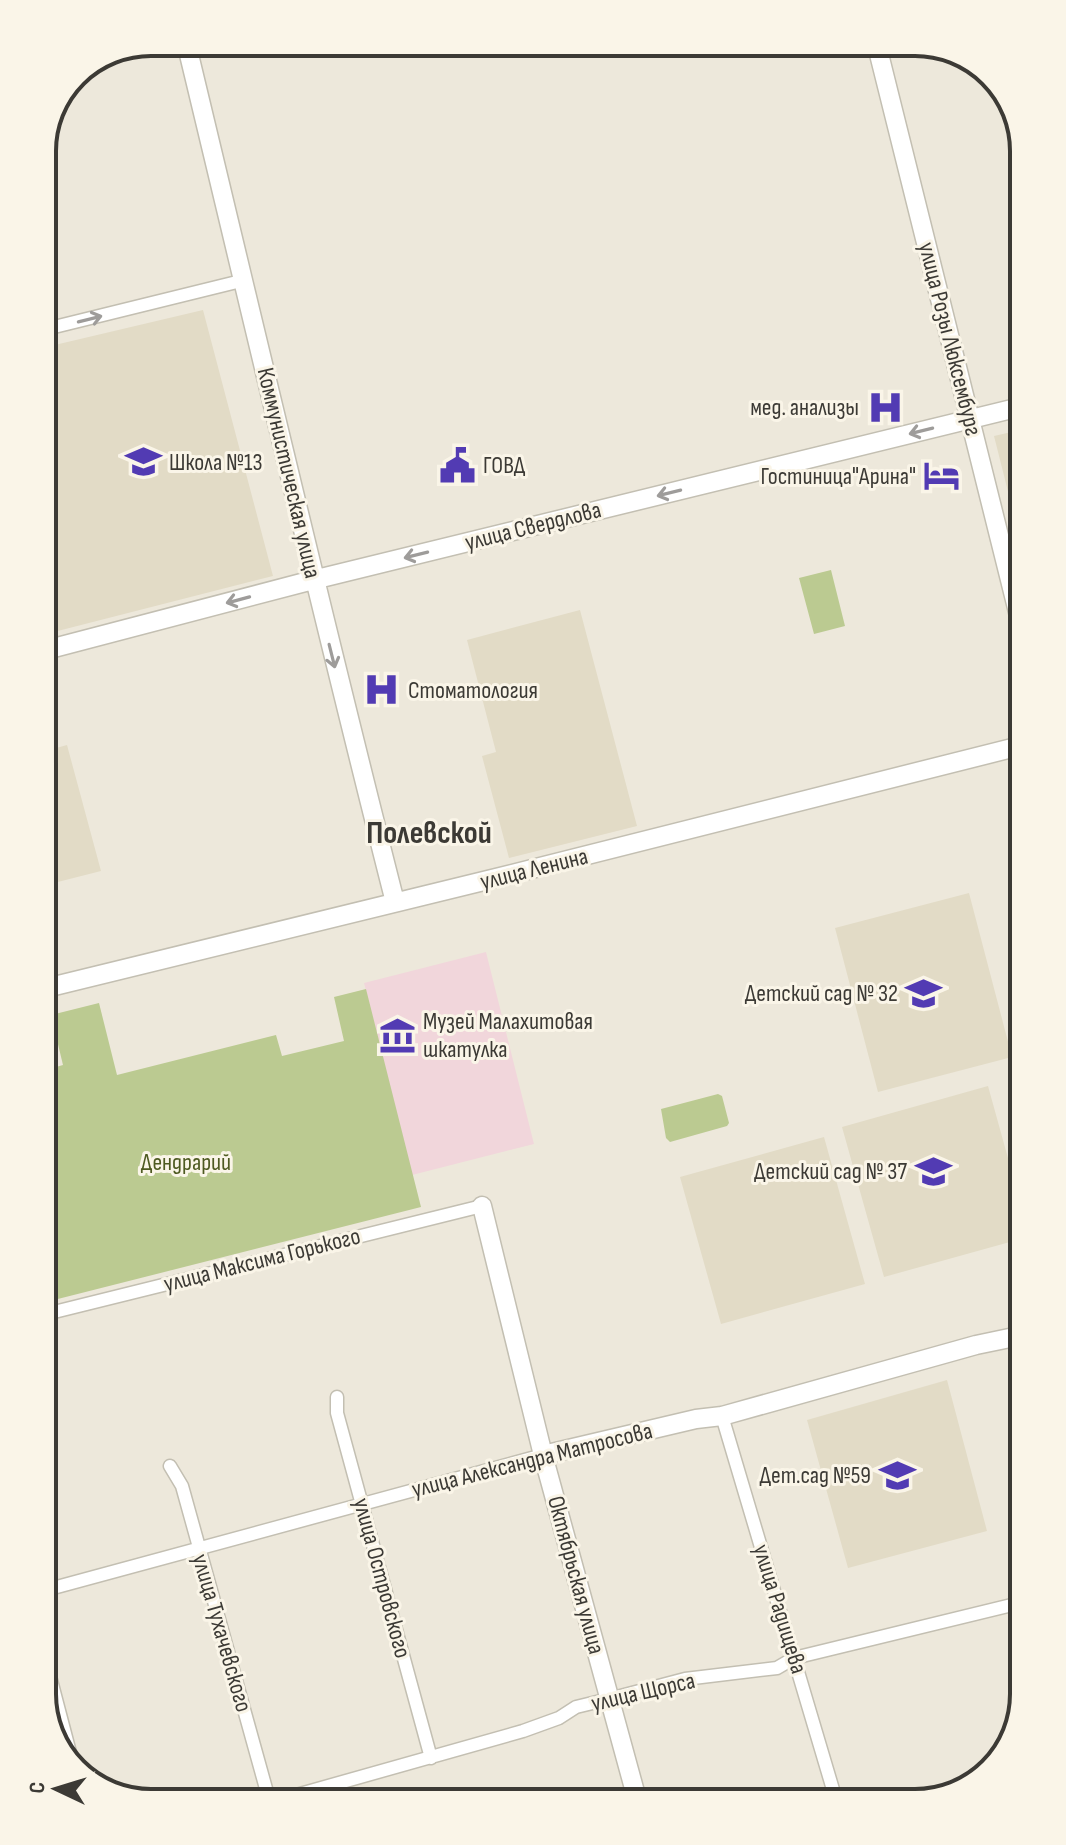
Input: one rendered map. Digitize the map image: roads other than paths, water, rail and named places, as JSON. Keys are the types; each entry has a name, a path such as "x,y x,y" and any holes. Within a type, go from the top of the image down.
{"street":[{"name":"Коммунистическая улица","path":"189,56 245,280 313,580 395,902"},
{"name":"улица Розы Люксембург","path":"879,56 1010,580"},
{"path":"56,327 245,280"},
{"name":"улица Свердлова","path":"56,647 313,580 1010,409"},
{"name":"улица Ленина","path":"56,986 1010,748"},
{"name":"улица Максима Горького","path":"56,1312 482,1206"},
{"name":"Октябрьская улица","path":"482,1206 543,1455 634,1789"},
{"name":"улица Александра Матросова","path":"56,1587 543,1455 696,1419 722,1416 1010,1338"},
{"name":"улица Островского","path":"337,1397 337,1413 431,1758"},
{"name":"улица Радищева","path":"722,1416 833,1789"},
{"name":"улица Тухачевского","path":"170,1466 182,1486 265,1789"},
{"name":"улица Щорса","path":"319,1789 523,1731 559,1718 576,1707 685,1679 777,1668 794,1658 1010,1605"},
{"path":"57,1702 65,1733"}],"place":[{"name":"мед. анализы","path":"885,407"},
{"name":"Школа №13","path":"143,462"},
{"name":"ГОВД","path":"457,465"},
{"name":"Гостиница\"Арина\"","path":"942,476"},
{"name":"Стоматология","path":"382,690"},
{"name":"Детский сад № 32","path":"924,993"},
{"name":"Музей Малахитовая шкатулка","path":"397,1035"},
{"name":"Детский сад № 37","path":"933,1171"},
{"name":"Дет.сад №59","path":"897,1475"}],"district":[{"name":"Полевской","path":"429,833"}],"park label":[{"name":"Дендрарий","path":"186,1162"}]}
